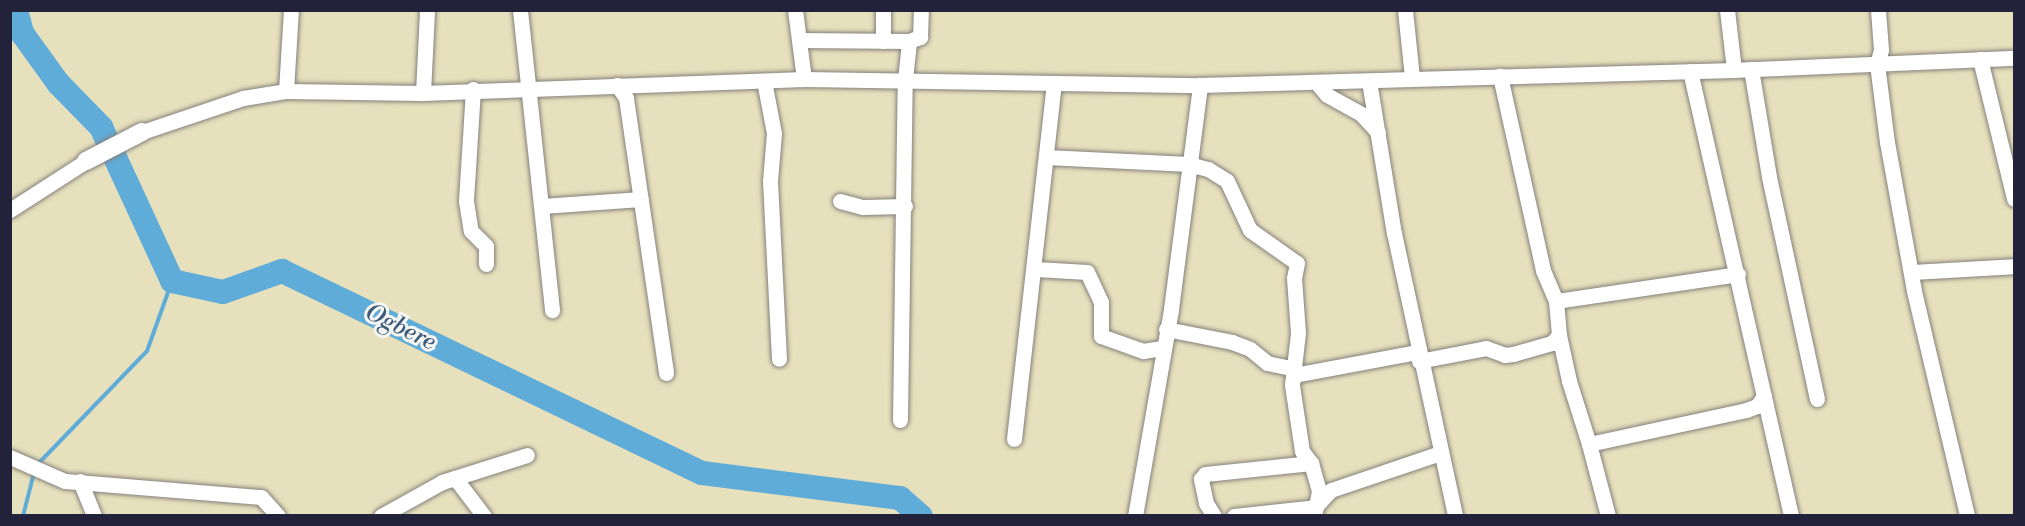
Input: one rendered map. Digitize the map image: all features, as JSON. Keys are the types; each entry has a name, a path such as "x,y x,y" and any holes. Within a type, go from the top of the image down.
{"street":[{"path":"286,91 291,10"},
{"path":"423,93 427,10"},
{"path":"520,10 522,52 530,89 542,206 546,280 552,310"},
{"path":"795,10 804,79"},
{"path":"883,10 883,41"},
{"path":"799,40 909,41 920,37 921,10"},
{"path":"1405,10 1412,78"},
{"path":"1727,10 1734,70"},
{"path":"1878,10 1881,50 1877,64 1911,272 1967,516"},
{"path":"900,420 905,206 905,80 909,41"},
{"path":"10,210 86,161 142,132 243,98 286,91 423,93 473,89 804,79 1054,84 1316,82 1734,70 2014,58"},
{"path":"1980,59 2014,199"},
{"path":"1750,69 1769,177 1817,399"},
{"path":"1690,71 1738,274 1791,516"},
{"path":"1500,76 1543,270 1556,301 1559,334 1569,381 1608,516"},
{"path":"764,81 774,133 770,181 779,359"},
{"path":"1368,81 1418,356 1455,516"},
{"path":"1316,82 1327,95 1361,114 1378,132"},
{"path":"1014,439 1036,269 1054,84"},
{"path":"1135,516 1166,329 1200,84"},
{"path":"617,85 626,98 666,373"},
{"path":"473,89 466,201 471,231 486,246 486,264"},
{"path":"1046,157 1189,164 1227,181 1250,230 1297,263 1292,385 1302,451 1311,464 1318,491 1315,511"},
{"path":"542,206 641,199"},
{"path":"840,201 863,207 905,206"},
{"path":"1911,272 2014,266"},
{"path":"1036,269 1087,272 1101,302 1101,336 1143,351 1162,348"},
{"path":"1556,301 1738,274"},
{"path":"1166,329 1232,342 1250,349 1267,363 1294,372 1486,348 1505,355 1513,354 1552,343 1559,334"},
{"path":"1589,444 1746,410 1756,406 1764,396"},
{"path":"1234,516 1315,511 1331,490 1440,453"},
{"path":"381,516 419,492 527,454"},
{"path":"10,457 35,471 80,481 261,496 278,516"},
{"path":"1214,516 1206,503 1201,479 1205,474 1311,464"},
{"path":"454,478 484,516"},
{"path":"80,481 94,516"}],"waterway":[{"name":"Ogbere","path":"16,10 22,33 58,83 101,127 172,281 223,292 282,271 702,473 900,498 921,516"},
{"path":"36,466 147,351 172,281"},
{"path":"23,516 34,473"}]}
